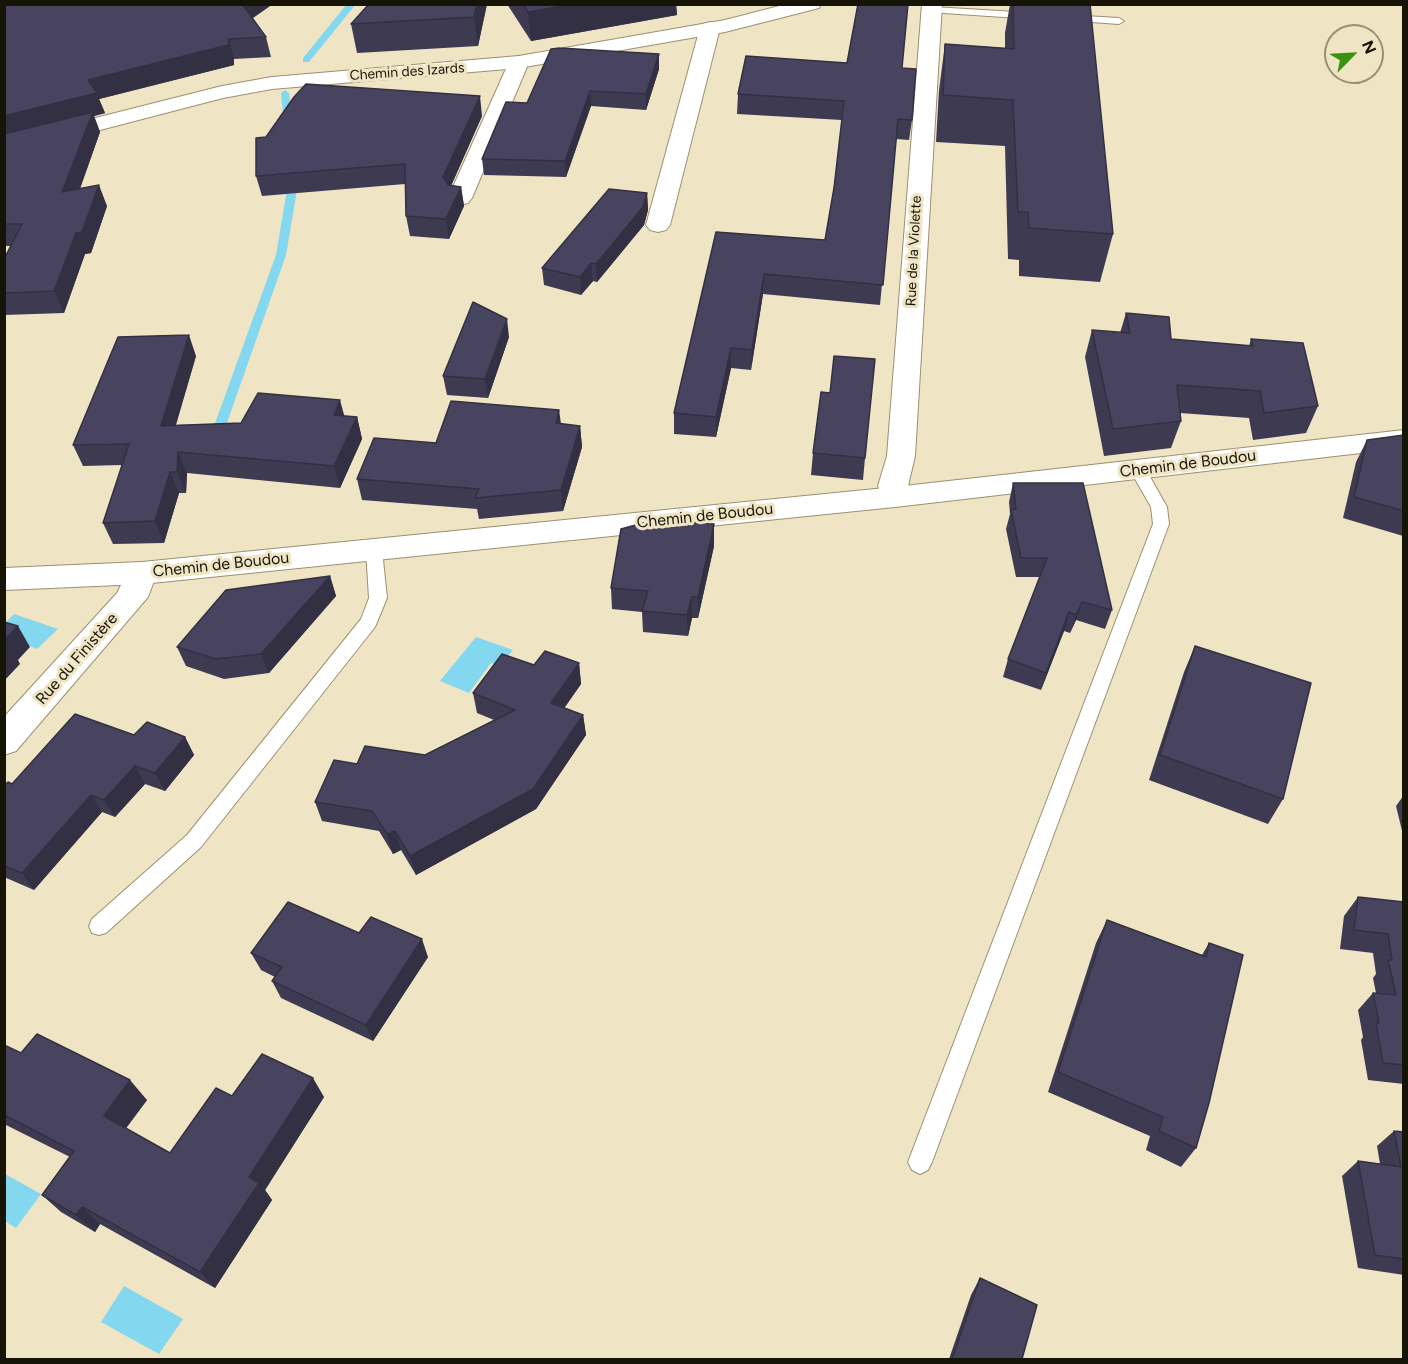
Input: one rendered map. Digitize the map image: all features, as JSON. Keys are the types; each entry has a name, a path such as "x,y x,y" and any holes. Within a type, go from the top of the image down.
{"street":[{"name":"Chemin des Izards","path":"4,148 222,93 272,83 519,62 710,28 812,4"},
{"name":"Rue de la Violette","path":"895,497 893,486 902,456 918,185 929,29 933,8"},
{"path":"658,225 710,28"},
{"path":"460,198 519,62"},
{"name":"Chemin de Boudou","path":"4,579 142,573 374,550 895,497 1404,439"},
{"name":"Rue du Finistère","path":"4,741 128,601 137,589 142,573"}],"lane":[{"path":"933,8 1119,21"},
{"path":"920,1162 1161,524 1159,507 1138,470"},
{"path":"99,926 194,841 369,622 378,598 374,550"}],"water":[{"path":"14,614 58,629 37,649 5,636 5,623"},
{"path":"476,637 513,650 500,666 491,663 469,693 440,681"},
{"path":"5,1174 41,1194 16,1228 5,1221"},
{"path":"124,1286 183,1319 159,1354 101,1322"}],"building":[{"path":"4,4 242,4 266,37 229,39 228,45 88,80 97,93 4,116"},
{"path":"369,4 477,4 474,17 351,24"},
{"path":"523,4 574,4 528,12"},
{"path":"858,4 908,4 902,68 916,69 912,120 898,119 883,285 764,274 752,350 731,348 716,417 674,413 716,232 825,240 834,188 844,101 738,94 746,56 847,63"},
{"path":"1013,4 1090,4 1113,234 1029,228 1028,212 1018,212 1013,100 943,95 945,44 1014,49"},
{"path":"551,49 659,54 646,94 590,91 565,161 482,159 506,102 527,103"},
{"path":"306,84 480,96 443,177 448,185 461,187 446,219 406,216 405,164 256,176 256,138 266,137"},
{"path":"93,112 62,192 99,185 82,232 76,233 54,291 4,293 4,259 22,224 4,224 4,134"},
{"path":"609,189 647,193 643,207 596,264 591,263 580,277 542,268"},
{"path":"473,302 507,319 485,379 443,376"},
{"path":"1126,313 1169,317 1171,339 1253,346 1251,339 1303,343 1318,406 1264,413 1260,391 1177,385 1181,421 1113,429 1092,330 1130,333"},
{"path":"189,335 161,426 241,423 258,393 340,400 334,415 357,417 334,466 178,452 177,472 170,472 155,521 103,523 129,444 73,445 118,337"},
{"path":"834,356 875,359 865,458 813,453 821,392 830,393"},
{"path":"451,401 559,410 556,423 580,426 561,490 475,498 479,489 357,479 374,438 436,443"},
{"path":"1404,435 1404,511 1354,497 1367,440"},
{"path":"1013,483 1083,483 1112,610 1082,602 1076,615 1069,612 1046,673 1008,659 1047,558 1021,558 1011,510 1016,509"},
{"path":"654,520 714,524 698,597 692,597 687,615 642,611 648,591 611,588 621,529"},
{"path":"330,576 261,654 216,659 177,647 226,590"},
{"path":"4,622 18,626 4,640"},
{"path":"1195,646 1311,683 1283,799 1160,755"},
{"path":"545,651 579,663 551,703 583,715 533,789 410,856 395,831 387,834 372,811 315,802 334,760 357,764 365,746 425,755 515,710 473,693 502,654 534,665"},
{"path":"75,714 134,735 147,722 185,737 155,773 135,766 104,800 91,795 22,873 4,866 4,786 8,782 12,784"},
{"path":"1358,897 1404,902 1404,1065 1383,1063 1373,993 1396,995 1388,960 1392,960 1388,934 1354,930"},
{"path":"288,902 359,933 371,917 422,939 366,1025 272,981 282,967 251,953"},
{"path":"1107,920 1206,957 1209,943 1243,955 1209,1103 1196,1148 1159,1131 1163,1117 1058,1072"},
{"path":"37,1034 130,1080 104,1116 170,1153 216,1088 232,1096 262,1054 313,1078 249,1177 259,1183 200,1272 82,1207 76,1215 42,1195 74,1151 4,1115 4,1045 21,1053"},
{"path":"1394,1131 1404,1132 1404,1259 1375,1255 1358,1161 1401,1167"},
{"path":"980,1278 1037,1305 1022,1359 952,1359"}],"waterway":[{"path":"306,60 352,4"},
{"path":"285,93 288,125"},
{"path":"215,440 281,255 292,190 291,177"}]}
